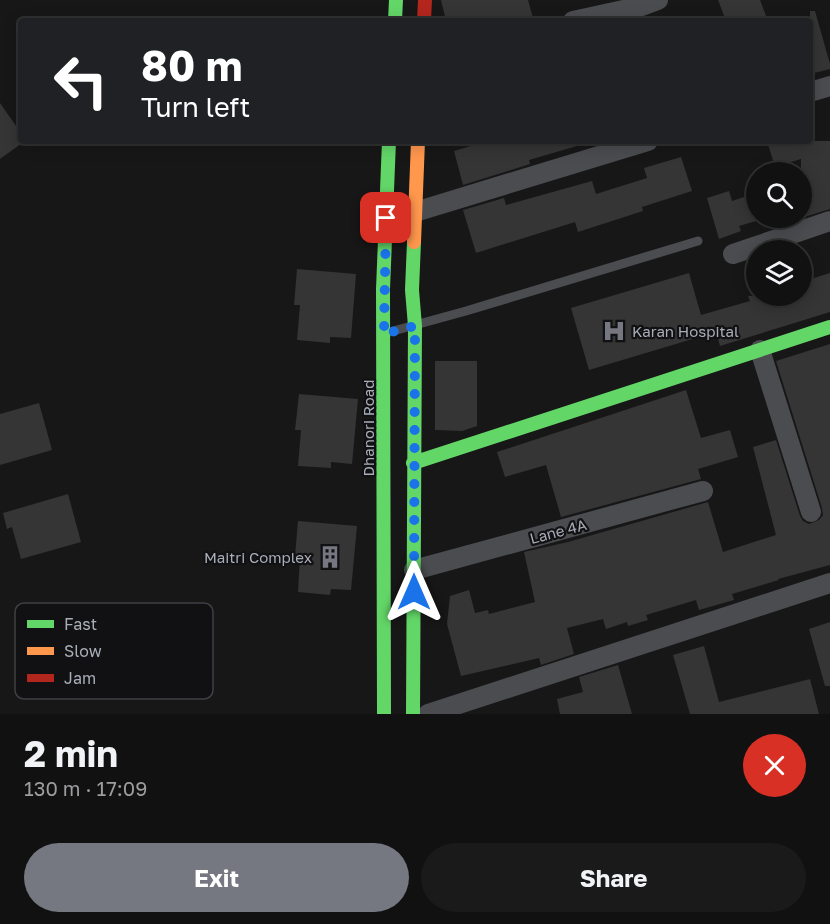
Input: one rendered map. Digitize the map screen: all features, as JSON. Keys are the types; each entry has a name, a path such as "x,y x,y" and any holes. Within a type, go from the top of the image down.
{"main road":[{"path":"394,18 396,0"},
{"path":"424,18 425,0"},
{"name":"Dhanori Road","path":"389,144 383,289 384,334 400,637 413,714"},
{"name":"Dhanori Road","path":"384,714 414,570 415,326 412,290 418,144"},
{"path":"414,463 830,327"}],"street":[{"path":"587,18 642,6 658,0"},
{"path":"813,91 830,86"},
{"path":"416,212 638,144"},
{"path":"733,254 830,221"},
{"path":"760,350 812,512"},
{"name":"Lane 4A","path":"414,570 703,491"},
{"path":"428,714 830,583"}],"lane":[{"path":"384,334 698,241"}],"building":[{"path":"441,0 528,0 533,18 445,18"},
{"path":"718,0 760,0 767,18 725,18"},
{"path":"810,11 815,11 830,64 830,69 813,73 813,18 810,18"},
{"path":"0,103 18,129 18,144 21,144 0,159"},
{"path":"813,141 830,141 830,209 812,215 812,162 801,162 801,159 791,162 773,162 768,144 813,144"},
{"path":"477,144 577,144 577,146 529,160 530,164 463,185 454,151"},
{"path":"681,157 692,191 642,207 643,211 578,232 575,222 476,253 463,210 504,198 506,205 592,181 596,194 647,178 644,168"},
{"path":"729,191 732,201 746,196 746,224 739,226 741,231 719,239 707,198"},
{"path":"297,269 356,274 351,338 330,337 330,343 297,340 300,305 294,305"},
{"path":"689,273 701,315 746,302 746,306 812,306 812,279 830,273 830,312 720,346 716,332 589,370 571,308"},
{"path":"830,344 830,565 732,594 734,600 699,610 696,600 646,615 648,620 628,626 627,622 606,629 603,619 567,628 574,654 541,665 539,658 461,676 447,624 450,596 469,590 475,613 488,610 489,614 535,602 524,552 568,542 708,502 723,552 776,535 753,447 776,440 800,516 809,524 819,520 823,515 822,508 776,361"},
{"path":"435,361 477,361 477,426 462,431 435,430"},
{"path":"686,390 701,438 730,430 738,457 698,469 701,479 561,517 546,465 505,477 497,452"},
{"path":"299,394 358,399 352,464 331,462 331,468 298,466 301,430 295,430"},
{"path":"39,403 52,450 0,465 0,414"},
{"path":"68,494 81,542 21,559 12,527 7,529 3,513"},
{"name":"Maitri Complex","path":"298,521 357,526 351,590 331,589 330,595 298,592 300,557 295,556"},
{"path":"830,622 830,686 825,686 809,629"},
{"path":"704,646 719,702 810,679 819,714 690,714 673,655"},
{"path":"618,665 632,714 560,714 557,699 583,692 579,677"}],"traffic: fast":[{"path":"395,18 396,0"},
{"path":"384,714 383,289 389,144"},
{"path":"413,714 415,326 412,290 414,242"},
{"path":"413,463 830,327"}],"traffic: slow":[{"path":"414,242 418,144"}],"traffic: jam":[{"path":"424,18 425,0"}],"place":[{"name":"Karan Hospital","path":"614,331"},
{"name":"Maitri Complex","path":"330,557"}],"route":[{"path":"386,218 384,334 415,326 414,592"}]}
